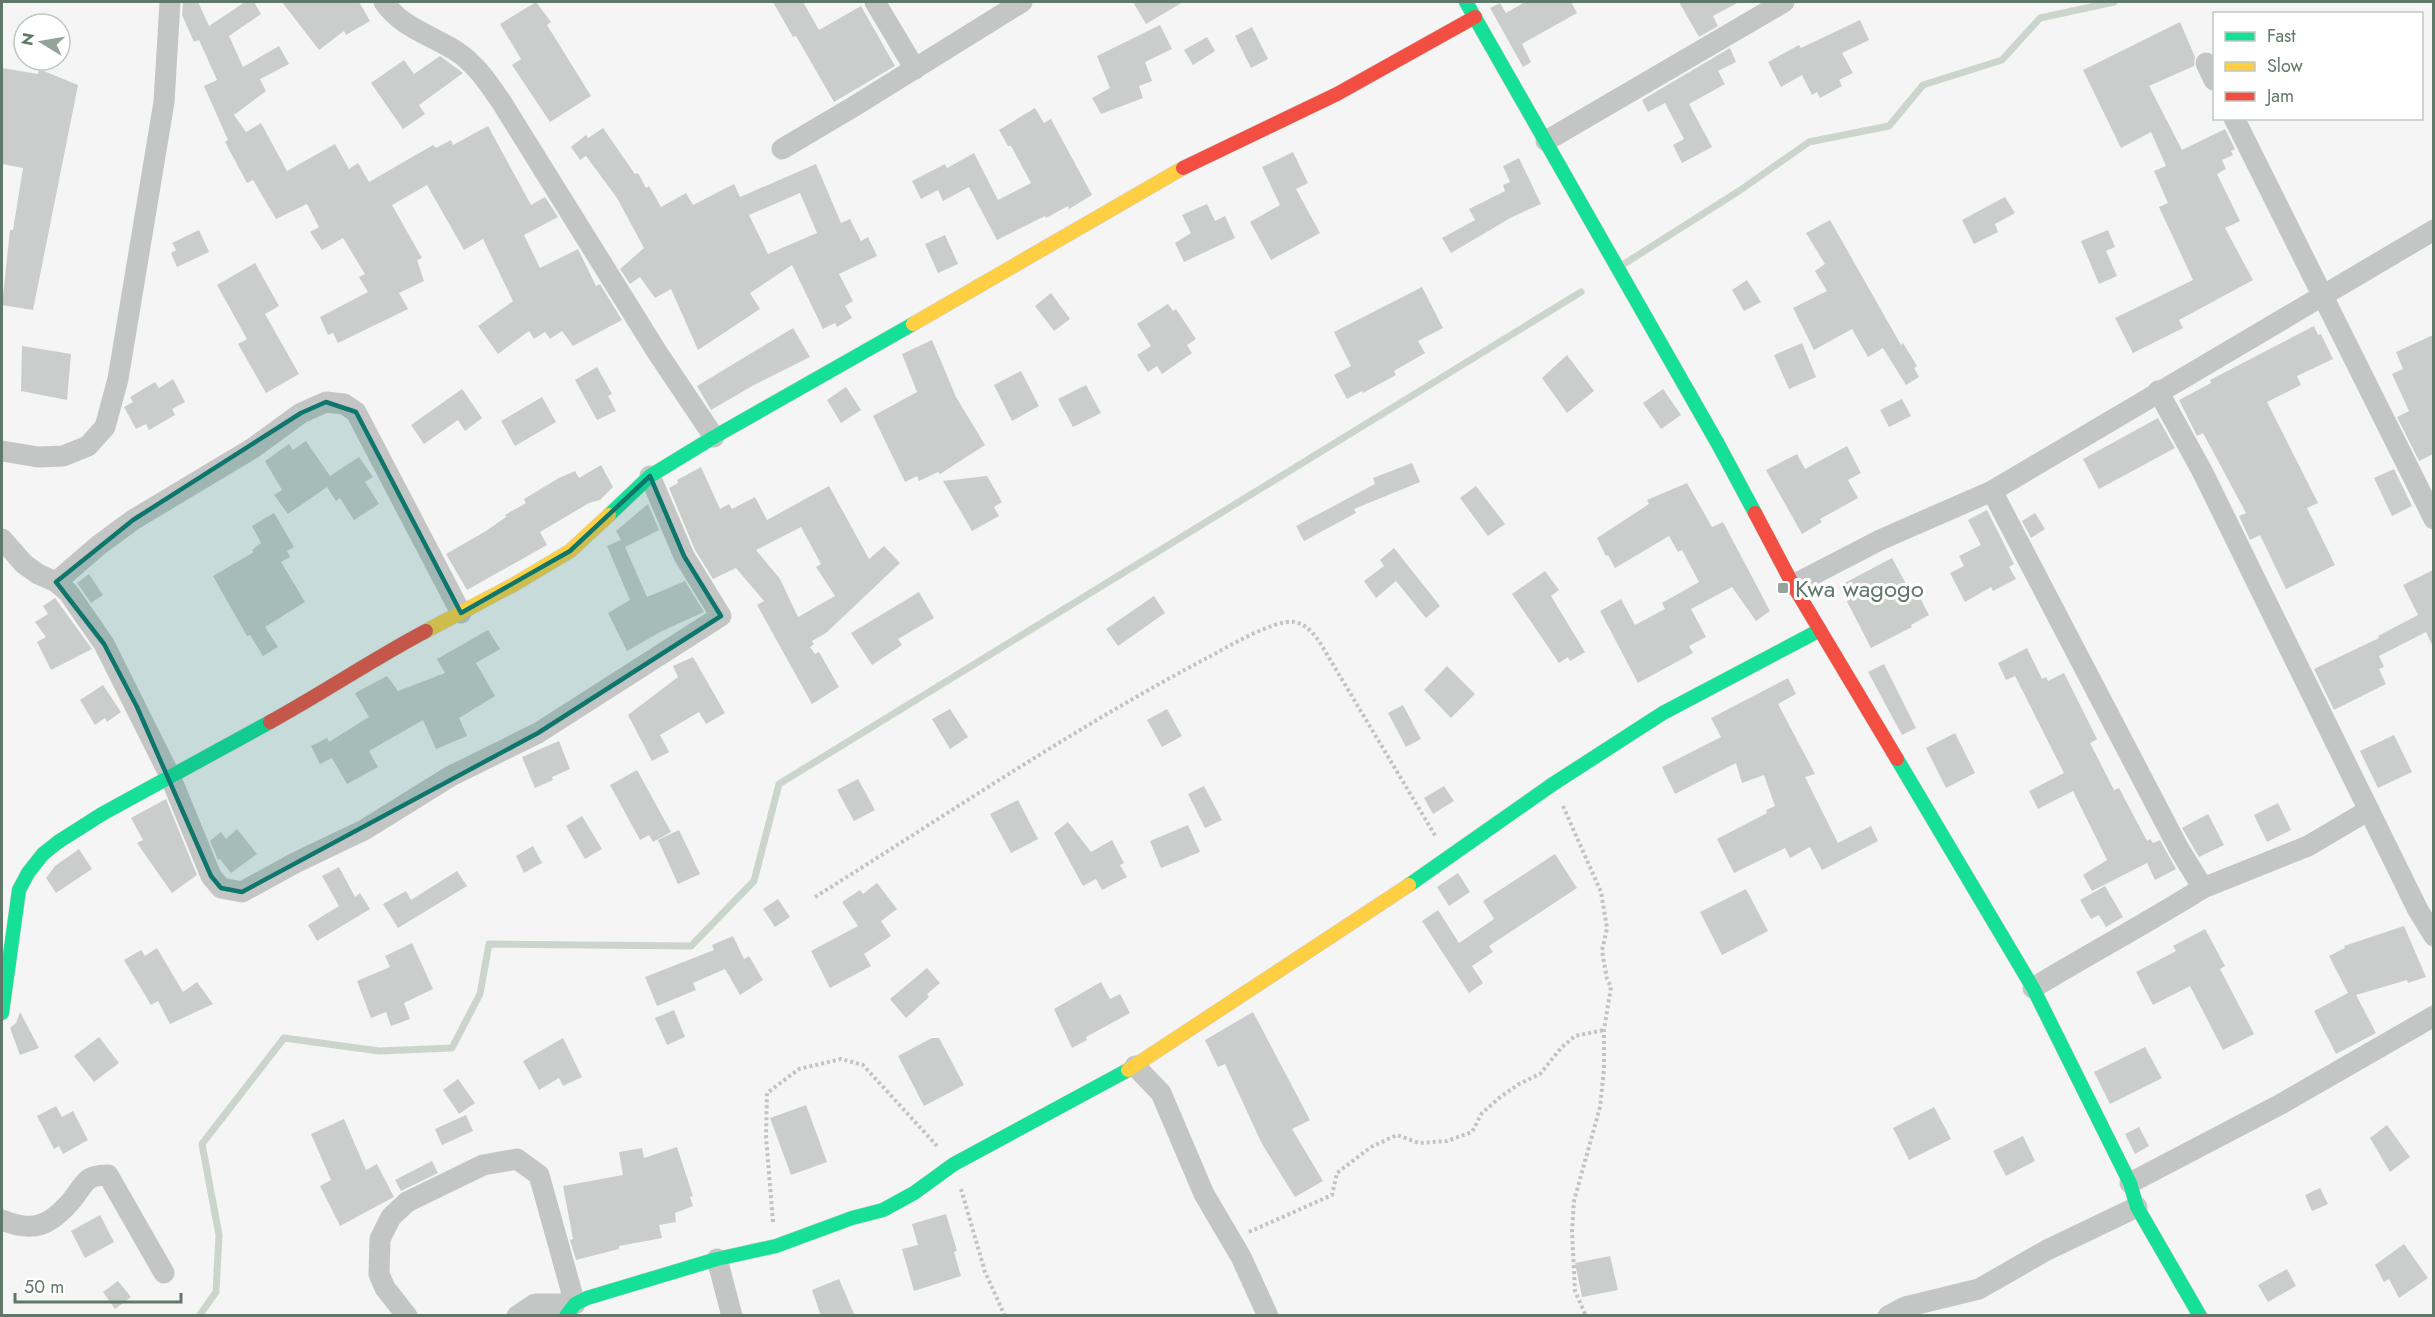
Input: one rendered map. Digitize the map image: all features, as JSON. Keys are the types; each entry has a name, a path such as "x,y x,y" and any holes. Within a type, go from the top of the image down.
{"street":[{"path":"2,451 38,457 63,456 88,446 105,427 118,380 164,102 170,2"},
{"path":"384,2 411,28 457,51 480,71 657,352 714,437"},
{"path":"875,2 915,69"},
{"path":"782,149 1022,2"},
{"path":"1546,141 1784,2"},
{"path":"2,1013 19,890 28,873 43,854 58,842 102,814 316,697 385,653 513,585 570,551 650,477 714,437 1173,173 1337,94 1470,6 1718,444 1793,585 2033,988 2130,1184 2137,1207 2200,1316"},
{"path":"2235,120 2433,519"},
{"path":"1793,585 1880,540 1992,491 2433,230"},
{"path":"2158,392 2202,471 2433,936"},
{"path":"56,582 99,545 133,520 253,448 301,413 326,402 344,404 356,412 461,613"},
{"path":"2,539 24,564 38,574 56,582 68,592 104,644 170,776 211,876 220,888 242,892 295,863 364,830 451,776 538,733 722,616 684,556 650,477"},
{"path":"1992,491 2179,849 2203,888"},
{"path":"517,1316 535,1304 570,1310 587,1298 717,1259 776,1246 852,1218 883,1210 914,1193 954,1164 1135,1066 1448,859 1553,784 1663,713 1820,630"},
{"path":"2033,988 2203,888 2308,846 2369,810"},
{"path":"2130,1184 2282,1104 2433,1016"},
{"path":"1135,1066 1161,1093 1204,1194 1231,1240 1268,1316"},
{"path":"407,1316 385,1288 379,1274 380,1239 391,1217 407,1202 483,1165 517,1159 539,1175 570,1310"},
{"path":"2,1220 23,1228 50,1222 72,1200 83,1182 95,1175 108,1175 164,1274"},
{"path":"1888,1316 1905,1307 1979,1289 2047,1250 2137,1207"},
{"path":"717,1259 732,1316"}],"path":[{"path":"815,897 1154,685 1238,641 1277,625 1294,622 1308,628 1319,641 1412,793 1448,859"},
{"path":"1553,784 1601,892 1607,928 1602,951 1607,979 1611,987 1604,1030 1604,1069 1600,1107 1574,1201 1572,1231 1575,1291 1586,1316"},
{"path":"1231,1240 1332,1195 1336,1173 1371,1146 1397,1135 1419,1143 1446,1141 1472,1132 1482,1113 1519,1084 1540,1074 1561,1048 1575,1036 1604,1030"},
{"path":"776,1246 766,1137 767,1093 799,1069 841,1059 863,1065 954,1164 985,1272 1005,1316"}],"highlighted area":[{"path":"326,402 356,412 461,613 570,551 650,476 684,556 721,616 538,733 242,892 221,888 211,876 137,707 104,644 56,582 133,520 301,413"}],"building":[{"path":"183,2 198,2 209,26 245,2 254,2 261,14 229,36 243,67 279,46 289,64 260,79 266,91 234,115 246,132 261,123 287,171 335,144 349,169 358,163 369,182 433,145 436,148 451,140 453,145 488,126 531,205 545,197 558,217 524,235 540,268 578,249 596,286 600,284 622,320 573,346 562,331 550,339 545,332 534,339 529,331 498,354 478,326 513,301 483,239 464,250 427,185 392,205 422,258 417,260 424,281 399,293 408,309 338,343 333,333 328,335 320,317 368,292 359,277 365,274 343,238 322,250 310,232 319,227 307,204 276,219 253,180 247,183 225,142 228,140 204,86 217,80 199,40 194,42 182,15"},
{"path":"282,2 359,2 370,21 346,35 344,31 319,50"},
{"path":"536,2 551,22 547,25 591,96 550,122 512,65 521,59 500,24"},
{"path":"773,2 803,2 819,30 861,6 895,66 834,102 796,36 793,37"},
{"path":"1133,2 1183,2 1146,24"},
{"path":"1525,2 1571,2 1577,13 1522,44 1531,62 1523,67 1490,8 1500,3 1506,13"},
{"path":"1679,2 1739,2 1713,16 1718,26 1699,37"},
{"path":"1860,20 1869,40 1842,53 1853,73 1839,80 1842,86 1820,98 1817,92 1812,95 1802,75 1781,87 1768,62 1799,45 1801,48"},
{"path":"2180,22 2195,57 2194,66 2149,86 2182,150 2225,129 2235,149 2231,151 2233,155 2222,160 2226,169 2217,174 2240,221 2225,228 2253,280 2179,320 2183,328 2133,353 2115,318 2193,280 2159,207 2168,203 2154,171 2166,166 2151,132 2121,148 2083,70"},
{"path":"1160,25 1172,49 1145,62 1152,81 1139,86 1143,98 1101,114 1092,98 1110,88 1097,56"},
{"path":"1252,27 1268,59 1251,68 1235,36"},
{"path":"1207,37 1215,51 1193,65 1184,50"},
{"path":"1730,48 1736,62 1718,71 1725,84 1689,104 1712,147 1682,163 1673,145 1684,139 1665,103 1648,112 1642,100"},
{"path":"440,56 463,73 419,105 425,114 403,129 371,83 404,60 414,74"},
{"path":"2,68 12,70 12,72 38,74 38,72 46,72 78,85 33,310 2,305 10,230 13,230 23,168 2,164"},
{"path":"1035,108 1044,123 1051,119 1092,195 1069,209 1068,206 997,240 969,187 943,201 938,190 921,199 912,181 945,164 947,168 974,153 998,200 1031,183 1011,146 1008,146 999,130"},
{"path":"603,128 635,174 638,173 646,188 649,186 661,207 686,193 693,205 734,184 740,197 816,164 841,223 850,219 861,241 868,237 877,256 839,274 853,301 845,306 852,318 837,327 835,323 823,329 792,265 750,293 760,309 698,350 671,289 655,298 640,277 630,284 620,269 644,248 617,198 586,156 580,160 571,147 586,135 588,138","holes":["800,193 817,233 768,254 749,215"]},
{"path":"1293,152 1308,183 1296,189 1320,233 1271,260 1250,222 1280,205 1262,167"},
{"path":"1519,158 1541,204 1512,217 1451,253 1442,238 1475,220 1469,209 1505,191 1503,185 1510,182 1503,166"},
{"path":"2005,197 2015,213 1995,224 1998,232 1974,244 1962,220"},
{"path":"1207,204 1215,221 1225,216 1235,238 1184,262 1175,243 1191,233 1182,215"},
{"path":"1830,220 1901,345 1903,343 1917,366 1914,368 1919,377 1906,385 1883,348 1868,357 1852,329 1814,350 1793,308 1827,291 1815,271 1825,264 1806,233"},
{"path":"199,230 209,252 177,267 171,253 176,250 172,243"},
{"path":"2108,230 2115,247 2106,251 2117,276 2099,284 2081,241"},
{"path":"945,235 958,264 938,273 925,244"},
{"path":"255,263 279,306 265,314 299,374 266,393 238,344 247,339 217,285"},
{"path":"1747,280 1761,302 1744,311 1732,290"},
{"path":"1422,287 1443,328 1418,341 1425,353 1394,371 1396,375 1347,399 1334,375 1351,366 1334,332"},
{"path":"1051,293 1070,319 1054,331 1035,306"},
{"path":"1168,304 1173,311 1176,309 1196,339 1187,345 1192,353 1162,374 1157,366 1148,372 1137,355 1151,346 1137,324"},
{"path":"2314,326 2318,335 2321,334 2333,359 2297,376 2301,385 2267,402 2318,503 2307,508 2335,565 2286,589 2260,535 2250,540 2239,516 2246,513 2203,433 2197,436 2179,400 2211,383 2210,380"},
{"path":"793,328 810,357 711,410 697,386"},
{"path":"2433,335 2433,454 2419,461 2397,417 2409,411 2392,374 2403,369 2396,352"},
{"path":"932,340 956,397 985,445 940,474 938,472 919,481 917,476 905,482 873,416 917,392 902,354"},
{"path":"1802,343 1816,377 1789,389 1774,355"},
{"path":"22,346 71,354 67,400 21,391"},
{"path":"1567,355 1594,391 1567,413 1542,378"},
{"path":"597,367 612,394 608,396 616,411 597,420 575,380"},
{"path":"1021,371 1039,406 1012,421 994,385"},
{"path":"173,379 185,402 172,409 175,415 149,430 146,424 136,429 124,407 133,402 130,397 155,382 159,388"},
{"path":"1086,385 1101,413 1073,427 1058,399"},
{"path":"846,387 861,410 841,423 827,400"},
{"path":"462,389 482,418 465,431 458,420 424,444 411,425"},
{"path":"1663,389 1681,415 1661,429 1643,403"},
{"path":"542,397 556,422 515,446 501,421"},
{"path":"1902,399 1911,416 1889,427 1880,410"},
{"path":"2158,418 2175,448 2099,489 2083,459"},
{"path":"306,441 330,476 359,457 373,477 365,482 379,504 354,520 340,498 336,501 327,487 288,514 274,495 282,490 265,461 289,444 293,450"},
{"path":"1847,446 1861,473 1848,480 1858,498 1820,519 1822,522 1802,534 1766,470 1797,454 1805,469"},
{"path":"1412,463 1420,482 1354,509 1356,513 1304,541 1296,526 1375,484 1373,478"},
{"path":"601,465 613,487 600,500 589,503 540,532 547,545 467,590 446,554 486,531 506,517 505,515 526,503 524,499 559,478 575,471 579,478"},
{"path":"701,467 720,509 729,504 732,509 755,497 767,520 829,486 869,559 884,546 900,563 826,633 812,641 814,644 810,647 815,654 819,652 839,687 812,704 757,605 764,601 736,568 713,579 695,550 669,488 678,483 677,480","holes":["801,527 821,564 816,567 835,596 798,617 780,579 756,550"]},
{"path":"2394,469 2412,506 2392,516 2374,478"},
{"path":"987,476 1002,502 994,507 999,516 972,531 943,481"},
{"path":"1687,483 1712,527 1723,522 1770,611 1756,621 1732,587 1691,609 1706,637 1689,646 1693,653 1638,683 1600,611 1621,599 1635,625 1665,609 1662,603 1699,582 1682,550 1678,552 1669,536 1615,568 1597,538 1649,504 1647,500"},
{"path":"1476,486 1505,524 1488,536 1460,498"},
{"path":"648,504 659,530 625,547 647,597 685,581 704,612 662,631 627,651 608,613 630,600 607,546 621,540 616,531"},
{"path":"1987,510 2014,564 2009,567 2016,579 1993,591 1991,587 1965,602 1950,573 1964,566 1959,556 1981,545 1968,520"},
{"path":"274,513 294,547 287,551 290,557 281,562 305,602 265,627 278,647 263,656 250,635 247,636 213,576 254,552 252,550 261,543 252,526"},
{"path":"2035,513 2045,529 2031,538 2022,521"},
{"path":"1394,548 1440,606 1426,618 1396,581 1376,598 1364,581 1384,566 1380,560"},
{"path":"1892,558 1911,593 1916,590 1929,615 1911,625 1912,627 1871,648 1839,586"},
{"path":"2433,570 2433,647 2426,632 2379,656 2384,667 2379,669 2386,684 2334,710 2314,669 2379,638 2378,636 2418,615 2403,585"},
{"path":"1545,571 1559,590 1551,596 1585,652 1570,661 1568,657 1559,663 1512,594"},
{"path":"89,574 103,595 91,603 77,583"},
{"path":"919,592 934,618 898,639 902,645 872,665 851,633"},
{"path":"1154,596 1165,613 1118,646 1106,629"},
{"path":"55,598 92,649 51,670 37,642 46,637 35,622 48,614 43,606"},
{"path":"488,630 500,649 476,663 495,696 459,718 467,736 436,749 423,720 369,751 378,767 347,784 332,758 320,764 311,746 327,738 329,742 369,717 355,693 387,676 398,691 445,673 437,659"},
{"path":"2027,648 2042,679 2046,677 2048,681 2064,673 2097,739 2090,743 2114,790 2119,788 2147,841 2150,839 2153,843 2160,840 2176,869 2155,880 2147,863 2092,891 2083,875 2107,860 2073,791 2038,809 2029,791 2064,773 2015,676 2006,680 1998,663"},
{"path":"693,657 725,713 706,724 699,712 660,735 669,752 652,761 628,715 678,677 673,666"},
{"path":"1884,664 1916,728 1902,735 1868,672"},
{"path":"1447,666 1475,694 1451,718 1424,690"},
{"path":"1788,678 1796,694 1778,704 1815,774 1805,777 1838,843 1871,826 1878,841 1822,870 1810,847 1790,858 1785,848 1734,873 1717,839 1767,813 1766,810 1775,806 1764,775 1742,783 1736,763 1675,794 1662,767 1721,737 1711,718"},
{"path":"103,685 121,712 107,722 105,718 95,725 80,700"},
{"path":"1403,705 1421,739 1406,747 1388,713"},
{"path":"950,709 968,737 950,749 932,719"},
{"path":"1167,709 1182,736 1162,747 1147,720"},
{"path":"1955,733 1975,773 1946,788 1926,748"},
{"path":"2394,735 2412,772 2378,788 2360,751"},
{"path":"559,741 570,769 535,788 522,757"},
{"path":"637,770 671,832 653,842 649,835 640,840 610,785"},
{"path":"858,779 875,810 854,821 837,790"},
{"path":"1204,786 1222,820 1205,828 1188,794"},
{"path":"1444,786 1454,801 1433,814 1424,798"},
{"path":"166,799 197,875 172,893 137,843 143,840 131,818"},
{"path":"1018,800 1038,839 1011,853 990,814"},
{"path":"2278,803 2291,830 2267,842 2254,815"},
{"path":"2208,814 2224,845 2199,857 2182,828"},
{"path":"582,816 602,849 585,859 566,826"},
{"path":"1068,822 1091,852 1112,840 1124,863 1120,865 1127,877 1102,890 1096,879 1083,886 1054,833"},
{"path":"1188,825 1200,852 1161,868 1150,841"},
{"path":"237,829 257,854 231,873 220,859 218,860 210,841 221,832 226,839"},
{"path":"679,830 700,874 678,884 658,840"},
{"path":"533,846 542,863 524,873 516,856"},
{"path":"79,849 92,869 56,893 46,878 55,866"},
{"path":"1555,854 1577,888 1489,946 1493,952 1472,966 1483,983 1469,993 1422,921 1438,910 1459,943 1494,919 1483,901"},
{"path":"339,867 355,897 360,893 370,909 317,941 308,925 339,906 322,876"},
{"path":"457,871 467,886 398,928 383,904 406,891 411,900"},
{"path":"1458,873 1470,892 1449,906 1437,887"},
{"path":"877,883 897,909 881,921 891,936 864,954 871,966 830,988 811,951 858,926 842,902 860,890 863,894"},
{"path":"2105,886 2123,917 2106,927 2099,915 2091,919 2080,900"},
{"path":"1746,889 1768,931 1722,955 1700,912"},
{"path":"778,899 790,917 775,927 763,909"},
{"path":"2404,926 2426,977 2408,983 2407,980 2356,995 2376,1033 2336,1054 2314,1011 2348,993 2329,956 2345,948 2344,946"},
{"path":"2205,929 2225,966 2220,969 2254,1034 2223,1050 2190,986 2153,1005 2136,972 2176,951 2173,946"},
{"path":"733,936 744,959 749,956 763,980 740,995 725,969 693,983 696,990 657,1006 645,977 714,950 712,945"},
{"path":"412,943 433,989 404,1003 410,1019 391,1026 386,1012 371,1018 357,981 390,967 385,956"},
{"path":"157,948 183,992 197,982 213,1004 170,1024 158,1001 151,1005 124,960 141,950 145,956"},
{"path":"927,968 940,983 927,994 929,997 906,1018 890,999"},
{"path":"1101,982 1110,999 1120,994 1130,1013 1086,1037 1087,1040 1072,1048 1054,1009"},
{"path":"674,1010 685,1037 667,1045 655,1018"},
{"path":"20,1012 39,1048 20,1055 10,1028 16,1023"},
{"path":"1253,1012 1310,1120 1292,1129 1323,1181 1295,1197 1262,1144 1225,1064 1218,1067 1205,1040"},
{"path":"99,1037 119,1063 94,1082 74,1056"},
{"path":"563,1038 582,1077 563,1086 559,1078 539,1090 523,1061"},
{"path":"932,1038 939,1038 964,1085 924,1106 898,1056"},
{"path":"2145,1047 2162,1078 2110,1104 2094,1072"},
{"path":"458,1079 475,1103 459,1114 443,1090"},
{"path":"806,1105 827,1162 791,1175 770,1118"},
{"path":"56,1106 62,1117 73,1111 88,1140 63,1154 59,1146 54,1149 37,1116"},
{"path":"1934,1107 1951,1139 1909,1160 1893,1128"},
{"path":"466,1115 473,1131 442,1145 435,1129"},
{"path":"344,1119 366,1170 377,1164 394,1197 340,1226 320,1186 331,1180 311,1134"},
{"path":"2387,1125 2410,1157 2390,1172 2370,1138"},
{"path":"2139,1127 2149,1146 2135,1154 2125,1134"},
{"path":"2023,1136 2035,1161 2006,1176 1993,1151"},
{"path":"677,1147 693,1196 690,1197 693,1206 675,1213 676,1222 659,1225 662,1238 619,1246 619,1249 576,1260 570,1240 573,1239 563,1186 623,1175 619,1152 642,1148 644,1158"},
{"path":"432,1161 438,1173 401,1191 395,1180"},
{"path":"2320,1188 2328,1204 2312,1211 2305,1195"},
{"path":"946,1214 957,1251 954,1252 961,1276 914,1291 902,1249 918,1245 912,1224"},
{"path":"100,1215 114,1242 85,1258 71,1231"},
{"path":"2404,1244 2428,1278 2399,1298 2389,1279 2384,1282 2375,1265"},
{"path":"1610,1256 1618,1290 1582,1297 1575,1263"},
{"path":"2287,1269 2296,1286 2268,1302 2258,1285"},
{"path":"839,1279 855,1316 821,1316 812,1290"},
{"path":"118,1281 131,1297 115,1309 103,1292"}],"waterway":[{"path":"1624,264 1739,191 1809,142 1889,126 1923,85 2002,60 2040,18 2114,2"},
{"path":"199,1316 216,1292 219,1235 202,1144 284,1038 379,1051 452,1048 480,994 489,944 691,946 754,881 779,784 1581,292"}],"traffic: fast":[{"path":"1466,2 1755,513"},
{"path":"609,515 650,476 913,324"},
{"path":"1409,885 1553,784 1663,713 1820,630"},
{"path":"2,1013 19,890 28,873 43,854 102,814 270,722"},
{"path":"1897,759 2033,988 2130,1183 2137,1207 2200,1316"},
{"path":"566,1316 575,1304 587,1298 717,1259 776,1246 852,1218 883,1210 914,1193 954,1164 1128,1070"}],"traffic: slow":[{"path":"913,324 1183,168"},
{"path":"426,631 513,585 570,551 609,515"},
{"path":"1128,1070 1409,885"}],"traffic: jam":[{"path":"1183,168 1337,94 1475,17"},
{"path":"1755,513 1793,585 1897,759"},
{"path":"270,722 426,631"}],"place":[{"name":"Kwa wagogo","path":"1783,588"}]}
